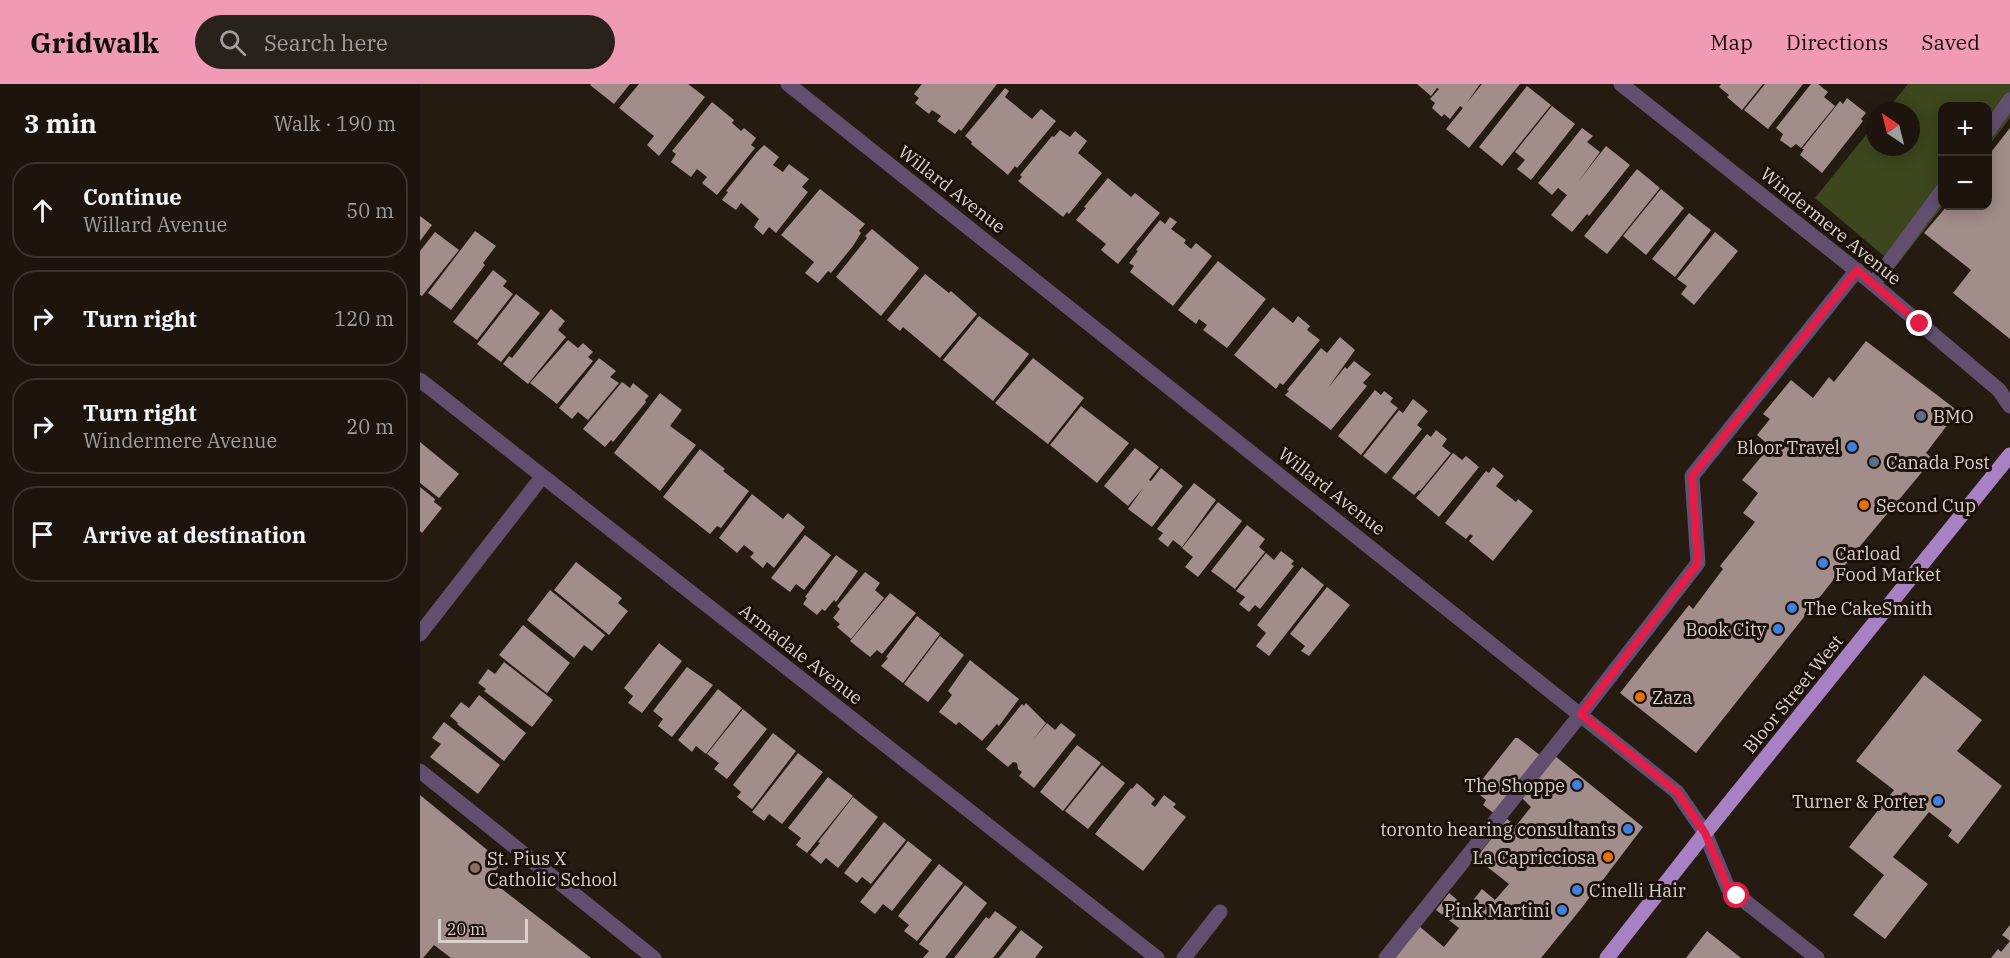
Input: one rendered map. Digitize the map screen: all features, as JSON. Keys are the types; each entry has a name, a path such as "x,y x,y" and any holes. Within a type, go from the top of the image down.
{"main road":[{"name":"Bloor Street West","path":"1607,958 2010,455"}],"street":[{"name":"Willard Avenue","path":"788,84 1677,792 1705,833 1728,888 1817,958"},
{"name":"Windermere Avenue","path":"1621,84 1857,270 1999,390 2010,406"},
{"path":"1992,125 2010,100"},
{"path":"1873,284 1938,196"},
{"path":"1386,958 1698,563 1692,476 1857,270"},
{"name":"Armadale Avenue","path":"420,380 1157,958"},
{"path":"420,634 542,477"},
{"path":"420,771 654,958"},
{"path":"1184,958 1220,912"}],"green space":[{"path":"1908,84 2010,84 2010,118 1992,142 1992,102 1938,102 1938,210 1940,210 1896,266 1815,198 1866,135 1866,156 1920,156 1920,102 1893,102"}],"building":[{"path":"591,84 630,84 614,104"},
{"path":"639,84 688,84 705,97 659,156 647,145 654,136 619,108"},
{"path":"922,84 997,84 961,131 959,129 955,134 937,121 941,116 932,110 929,114 915,103 919,98 914,94"},
{"path":"1417,84 1480,84 1466,104 1482,84 1520,84 1469,148 1446,129 1463,108 1460,106 1450,119 1444,114 1442,117 1432,108 1435,103 1430,99 1439,89 1437,88 1431,96"},
{"path":"1721,84 1763,84 1742,110 1727,97 1729,95 1719,87"},
{"path":"1765,84 1803,84 1768,129 1744,110"},
{"path":"1811,84 1818,84 1828,92 1824,97 1835,106 1801,148 1796,144 1791,148 1780,140 1783,134 1776,128"},
{"path":"1527,86 1551,105 1502,166 1479,147"},
{"path":"1005,88 1009,91 1005,97 1032,119 1041,109 1056,121 1017,168 1015,166 1008,175 971,144 972,142 965,136"},
{"path":"1847,98 1866,113 1861,119 1863,121 1822,173 1800,155 1804,149 1802,149 1840,101 1843,104"},
{"path":"712,102 734,120 732,123 741,131 744,128 756,138 751,145 755,148 717,195 702,183 707,177 697,169 691,177 671,162 676,154 672,151"},
{"path":"1552,106 1575,124 1531,180 1517,169 1525,160 1515,152"},
{"path":"1582,128 1593,136 1587,142 1600,152 1578,182 1606,146 1630,165 1589,216 1587,214 1572,232 1551,215 1567,195 1558,188 1552,195 1538,183"},
{"path":"2010,128 2010,339 1953,293 1971,270 1924,233 1944,210 1992,210 1992,151"},
{"path":"1060,130 1070,137 1075,131 1087,141 1078,153 1102,173 1069,214 1067,212 1063,217 1018,181 1022,177 1020,175 1052,136 1054,137"},
{"path":"764,145 779,157 773,165 783,172 789,164 809,179 802,187 808,192 776,233 769,227 763,235 754,227 759,219 741,203 736,210 722,200 728,192 726,191"},
{"path":"1637,169 1660,188 1607,254 1584,236"},
{"path":"1108,178 1131,197 1135,193 1160,213 1118,264 1101,250 1106,244 1076,220"},
{"path":"820,189 865,224 859,231 861,233 853,246 831,273 828,271 818,283 805,273 814,262 781,235"},
{"path":"1661,189 1684,208 1646,255 1623,236"},
{"path":"1689,213 1711,230 1675,277 1652,259"},
{"path":"420,216 432,225 420,241"},
{"path":"1170,217 1177,222 1171,229 1186,240 1184,243 1191,249 1196,243 1212,256 1173,306 1130,272 1134,266 1129,263 1138,251 1136,250 1160,220 1165,224"},
{"path":"872,229 919,268 881,316 836,277"},
{"path":"475,231 496,246 483,263 485,265 451,310 428,293"},
{"path":"435,232 459,250 422,296 420,295 420,251"},
{"path":"1715,232 1738,251 1694,305 1681,294 1687,286 1677,279"},
{"path":"1218,261 1266,299 1227,348 1203,330 1207,325 1199,319 1196,324 1178,310"},
{"path":"493,270 507,281 503,286 513,294 477,340 453,322"},
{"path":"925,274 949,293 951,291 977,314 940,358 903,327 900,331 887,320"},
{"path":"516,294 540,313 501,362 477,344"},
{"path":"1273,307 1293,323 1298,316 1310,326 1307,330 1320,340 1283,385 1280,383 1276,389 1234,355"},
{"path":"551,309 565,321 558,330 566,337 528,384 503,364 509,356 512,358"},
{"path":"979,316 1029,354 993,401 943,360"},
{"path":"1340,337 1355,350 1328,388 1345,367 1347,369 1354,361 1371,374 1363,383 1367,386 1331,430 1285,395 1321,348 1327,353"},
{"path":"568,340 578,348 583,343 593,352 588,357 593,361 557,404 530,383"},
{"path":"1866,341 1958,411 1926,453 1933,459 1861,545 1696,753 1620,693 1689,605 1693,609 1723,569 1720,566 1755,522 1743,513 1758,493 1742,480 1770,446 1757,435 1770,419 1763,414 1791,380 1813,398 1829,377 1834,382"},
{"path":"599,358 616,371 610,377 619,383 588,420 578,412 572,419 559,408"},
{"path":"1033,358 1084,398 1048,444 995,403"},
{"path":"622,382 630,388 633,383 649,396 613,442 611,440 605,447 583,429"},
{"path":"1375,390 1381,395 1384,391 1393,398 1390,402 1398,408 1361,455 1338,436"},
{"path":"660,393 682,410 670,426 696,445 660,491 614,453"},
{"path":"1413,399 1428,411 1417,425 1422,429 1386,474 1363,456 1399,410 1403,413"},
{"path":"1081,406 1129,443 1097,483 1050,445"},
{"path":"1436,430 1447,439 1442,446 1451,453 1420,491 1414,495 1392,478 1427,434 1431,437"},
{"path":"420,442 459,474 439,498 420,483"},
{"path":"1135,448 1159,467 1149,480 1151,481 1161,468 1183,486 1152,527 1128,509 1144,487 1128,506 1104,486"},
{"path":"700,449 749,491 721,528 717,526 710,534 663,497"},
{"path":"1453,453 1462,460 1466,456 1479,467 1439,517 1416,498"},
{"path":"1493,467 1504,476 1496,486 1516,502 1518,499 1533,511 1493,561 1469,541 1473,536 1470,534 1466,539 1445,523 1486,471 1489,473"},
{"path":"1194,483 1216,500 1182,547 1173,540 1168,547 1158,539 1163,533 1157,529"},
{"path":"420,487 442,508 422,533 420,531"},
{"path":"752,494 783,519 788,513 805,527 774,568 767,562 763,568 750,557 754,553 744,545 737,553 719,538"},
{"path":"1218,502 1242,521 1198,577 1185,567 1193,557 1182,548"},
{"path":"1247,525 1265,539 1259,547 1265,552 1235,589 1211,571"},
{"path":"805,535 831,555 804,590 796,584 790,592 771,578"},
{"path":"1281,551 1294,561 1291,564 1294,566 1260,609 1255,605 1249,612 1239,604 1245,597 1236,591 1266,553 1274,560"},
{"path":"836,555 858,571 836,602 834,600 825,611 822,609 817,615 803,604 807,598 805,597"},
{"path":"576,562 622,598 618,603 628,611 609,635 554,590"},
{"path":"1302,567 1324,585 1269,656 1256,646 1266,633 1257,625"},
{"path":"865,572 880,583 875,590 884,598 851,639 837,627 840,624 833,618 840,609 837,606"},
{"path":"1327,587 1350,605 1309,656 1301,651 1305,646 1290,634"},
{"path":"550,590 605,635 592,651 584,645 574,658 527,620"},
{"path":"890,593 916,613 882,654 877,650 870,657 850,641"},
{"path":"917,616 940,634 903,683 881,666"},
{"path":"523,625 570,663 547,693 499,655"},
{"path":"940,636 964,655 928,702 904,684"},
{"path":"659,643 682,661 642,713 628,703 633,696 624,688"},
{"path":"970,660 1019,699 999,726 997,724 982,741 959,722 956,725 939,712 952,695 948,691"},
{"path":"504,662 553,700 532,727 484,691 486,689 478,683 488,669 495,674"},
{"path":"687,667 713,685 672,737 658,726 663,719 653,711"},
{"name":"Turner & Porter","path":"1924,675 1982,720 1957,751 2002,786 1958,844 1948,836 1952,830 1929,812 1893,857 1928,884 1885,939 1853,915 1884,875 1849,847 1894,790 1856,761"},
{"path":"718,689 742,708 706,754 696,746 692,752 678,740"},
{"path":"479,695 526,733 504,761 450,716 461,702 469,708"},
{"path":"1026,703 1046,723 1033,740 1047,723 1055,730 1061,723 1076,735 1034,788 1019,776 1022,772 1018,769 1017,763 1013,762 1008,767 986,749 1022,704 1024,706"},
{"path":"743,709 767,729 727,779 714,769 719,763 707,754"},
{"path":"444,722 500,765 478,794 430,757 441,744 432,738"},
{"path":"773,733 796,751 752,809 737,797 741,792 733,785"},
{"path":"1515,738 1541,756 1495,814 1483,805 1486,800 1474,790"},
{"path":"1077,745 1101,763 1063,811 1040,792"},
{"path":"798,753 823,772 782,824 769,814 764,821 752,812"},
{"path":"1555,756 1643,827 1580,910 1541,958 1395,958 1419,926 1444,947 1459,928 1436,910 1449,893 1467,908 1482,889 1495,900 1509,884 1476,858 1507,819 1516,826 1531,807 1522,798"},
{"path":"1102,765 1125,783 1088,829 1065,811"},
{"path":"828,777 853,796 807,853 796,845 801,838 788,828"},
{"path":"1137,783 1155,799 1151,804 1155,807 1164,795 1176,804 1173,807 1186,817 1143,871 1095,834"},
{"name":"St. Pius X Catholic School","path":"420,795 502,862 489,879 591,958 451,958 434,945 423,958 420,958"},
{"path":"853,797 878,817 838,868 826,858 821,864 810,855"},
{"path":"884,822 906,840 871,884 862,877 857,883 844,873"},
{"path":"908,841 932,860 892,911 883,904 875,914 860,902"},
{"path":"939,864 963,883 917,941 904,931 909,925 898,916"},
{"path":"965,885 987,903 945,958 923,958 929,951 919,944"},
{"path":"995,911 1017,927 993,958 954,958 986,917 989,919"},
{"path":"2010,925 2010,941 2002,935"},
{"path":"1021,930 1043,947 1035,958 999,958"},
{"path":"1707,931 1741,958 1686,958"},
{"path":"2010,941 2010,958 1991,958 1998,949 2001,952"}],"place":[{"name":"BMO","path":"1921,416"},
{"name":"Bloor Travel","path":"1852,447"},
{"name":"Canada Post","path":"1874,462"},
{"name":"Second Cup","path":"1864,505"},
{"name":"Carload Food Market","path":"1823,563"},
{"name":"The CakeSmith","path":"1792,608"},
{"name":"Book City","path":"1778,629"},
{"name":"Zaza","path":"1640,697"},
{"name":"The Shoppe","path":"1577,785"},
{"name":"Turner & Porter","path":"1938,801"},
{"name":"toronto hearing consultants","path":"1628,829"},
{"name":"La Capricciosa","path":"1608,857"},
{"name":"St. Pius X Catholic School","path":"475,868"},
{"name":"Cinelli Hair","path":"1577,890"},
{"name":"Pink Martini","path":"1562,910"}],"route":[{"path":"1737,896 1728,888 1705,833 1677,792 1581,714 1698,563 1692,476 1857,270 1920,324"}]}
